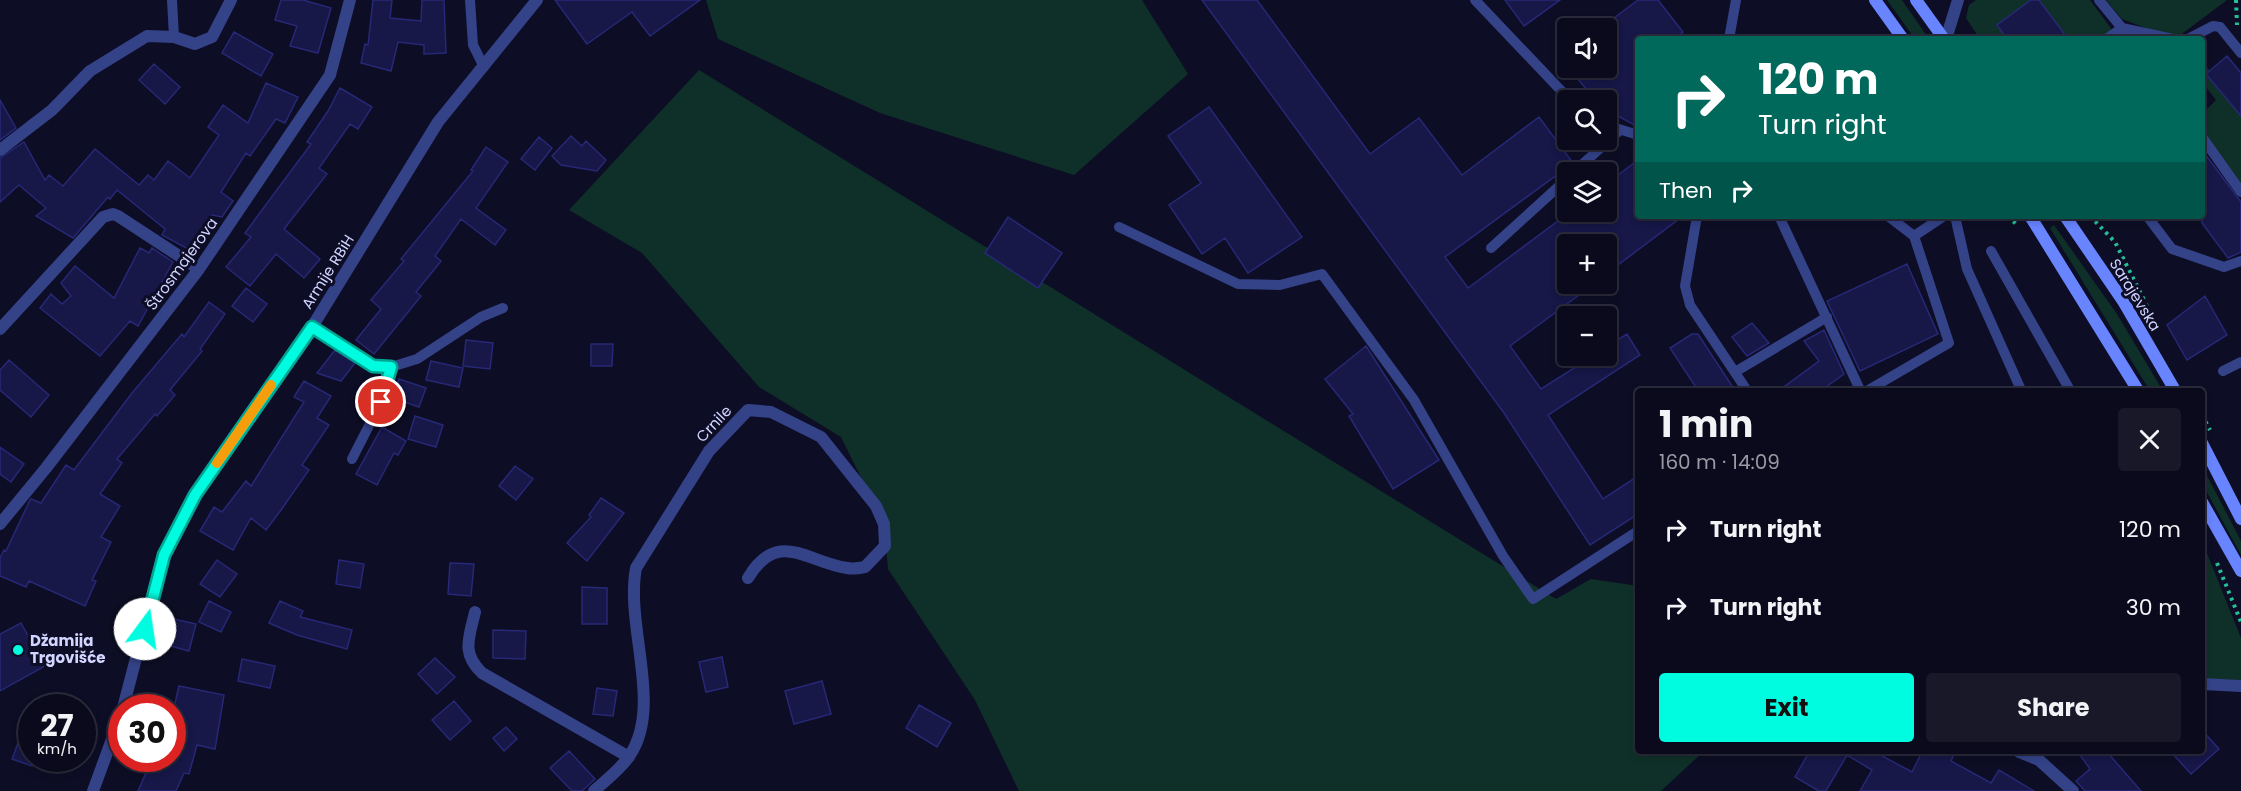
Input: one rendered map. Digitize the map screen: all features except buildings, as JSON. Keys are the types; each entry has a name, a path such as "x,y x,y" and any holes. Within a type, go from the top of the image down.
{"main road":[{"path":"1875,0 1901,36"},
{"path":"1916,0 1943,36"},
{"path":"2032,219 2137,388"},
{"name":"Sarajevska","path":"2067,219 2123,301 2174,388"},
{"path":"2205,449 2241,519"},
{"path":"2205,507 2241,571"}],"street":[{"path":"0,150 52,110 90,71 147,36 174,37 195,44 212,37 231,0"},
{"name":"Štrosmajerova","path":"0,524 46,468 199,269 330,75 350,0"},
{"name":"Armije RBiH","path":"126,694 164,555 195,495 312,327 438,122 537,0"},
{"path":"1946,36 1958,0"},
{"path":"0,329 103,217 113,214 118,216 199,269"},
{"name":"Crnile","path":"594,791 629,757 639,740 644,716 632,587 636,568 709,451 748,410 771,412 821,437 876,506 884,524 885,546 866,567 847,568 795,550 775,552 757,563 748,578"},
{"path":"474,612 468,651 469,658 476,667 629,757"},
{"path":"2205,684 2241,686"},
{"name":"Armije RBiH","path":"93,791 108,749"},
{"path":"2024,754 2039,760 2073,791"}],"lane":[{"path":"172,0 174,37"},
{"path":"470,0 473,45 484,67"},
{"path":"1476,0 1561,90"},
{"path":"1730,36 1736,0"},
{"path":"2099,0 2128,36"},
{"path":"2194,36 2213,26 2220,27 2241,53"},
{"path":"2110,36 2122,28 2159,36"},
{"path":"1617,129 1635,134"},
{"path":"1585,162 1620,130"},
{"path":"2205,141 2241,192"},
{"path":"1491,248 1557,188"},
{"path":"1696,219 1685,286 1690,305 1745,388"},
{"path":"1780,219 1861,388"},
{"path":"1870,388 1948,343 1914,236 1892,219"},
{"path":"1914,236 1940,219"},
{"path":"1956,219 1967,269 2020,388"},
{"path":"2149,219 2172,249 2224,267 2241,261"},
{"path":"1119,227 1238,285 1280,285 1322,274 1414,400 1503,556 1533,599 1635,533"},
{"path":"1991,250 2069,388"},
{"path":"312,327 373,366 391,367 417,359 481,317 503,308"},
{"path":"1735,372 1827,317"},
{"path":"2223,371 2241,362"},
{"path":"352,459 381,402 391,367"}],"path":[{"path":"2093,219 2115,242 2160,333"},
{"path":"2213,553 2241,622"}],"green space":[{"path":"706,0 1142,0 1188,74 1074,175 880,113 718,39"},
{"path":"1887,0 1902,0 1927,36 1913,36"},
{"path":"1976,0 2090,0 2113,31 2106,36 1978,36 1966,18 1969,5"},
{"path":"2106,0 2227,0 2179,36 2161,34 2122,19"},
{"path":"2205,65 2210,71 2206,75 2241,116 2241,192 2205,141 2205,111 2216,100 2205,86"},
{"path":"699,70 1556,599 1591,579 1635,586 1635,754 1701,754 1661,791 1019,791 975,700 888,569 884,524 841,437 759,387 642,253 569,210"},
{"path":"2054,225 2117,314 2161,388 2148,388 2050,228"},
{"path":"2205,472 2241,541 2241,555 2205,489"},
{"path":"2205,548 2241,638 2241,680 2205,679"}],"slow traffic":[{"path":"217,463 271,385"}],"place":[{"name":"Džamija Trgovišće","path":"18,650"}],"route":[{"path":"145,629 164,555 195,495 312,327 373,366 391,367 381,402"}]}
